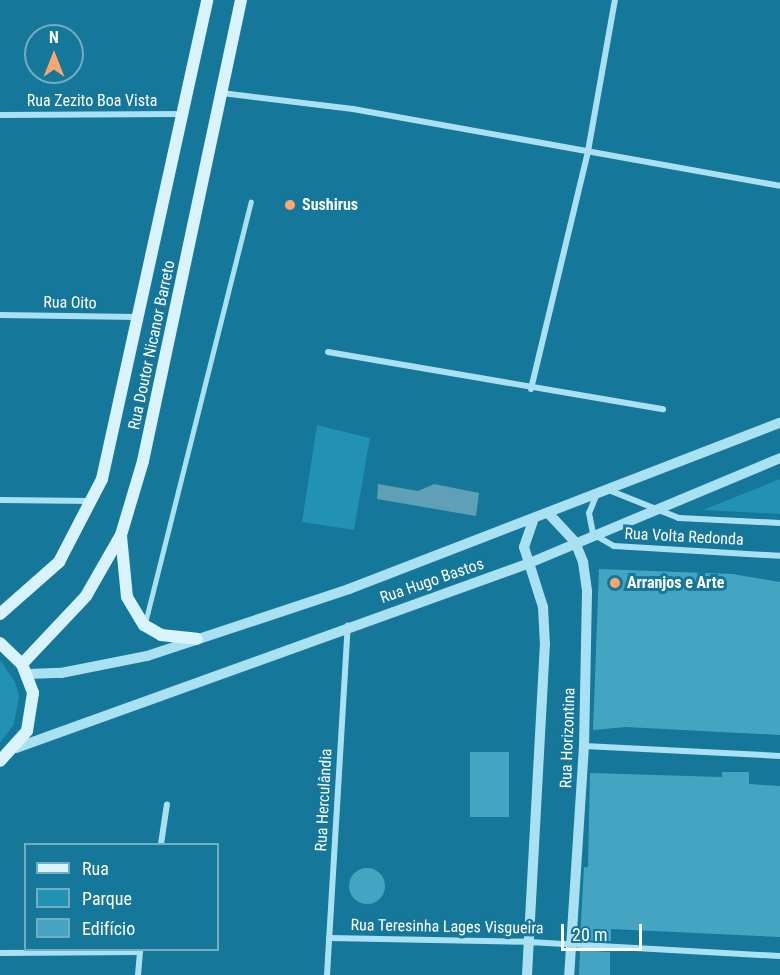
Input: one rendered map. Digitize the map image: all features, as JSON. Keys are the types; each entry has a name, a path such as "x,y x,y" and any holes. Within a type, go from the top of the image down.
{"main road":[{"name":"Rua Doutor Nicanor Barreto","path":"0,614 59,562 93,501 108,456 140,317 185,114 207,0"},
{"name":"Rua Doutor Nicanor Barreto","path":"25,669 86,596 121,535 143,461 241,0"},
{"path":"121,535 127,597 144,625 161,635 197,639"},
{"path":"0,643 25,669 33,713 16,748 0,761"}],"street":[{"path":"531,389 588,151 615,0"},
{"path":"222,93 352,109 780,186"},
{"name":"Rua Zezito Boa Vista","path":"0,115 185,114"},
{"name":"Rua Oito","path":"0,315 140,317"},
{"path":"328,352 531,389 663,409"},
{"path":"25,669 122,663 197,639 349,589 533,521 780,423"},
{"name":"Rua Hugo Bastos","path":"16,748 91,724 348,626 527,564 593,534 780,458"},
{"path":"611,491 652,510 679,518 780,523"},
{"path":"593,534 589,513 596,496"},
{"path":"0,500 93,501"},
{"name":"Rua Horizontina","path":"550,514 575,542 583,562 587,592 584,746 569,975"},
{"path":"527,564 524,547 533,521"},
{"name":"Rua Volta Redonda","path":"593,534 620,547 780,556"},
{"name":"Rua Horizontina","path":"527,564 543,607 545,645 527,975"},
{"name":"Rua Herculândia","path":"327,975 348,626"},
{"path":"584,746 780,756"},
{"path":"161,843 166,804"},
{"name":"Rua Teresinha Lages Visgueira","path":"330,938 529,942 780,956"},
{"path":"0,953 139,951 138,975"}],"lane":[{"path":"144,625 251,202"}],"green space":[{"path":"317,425 370,438 354,530 302,522"},
{"path":"780,479 780,514 703,510"},
{"path":"0,660 15,682 19,696 14,724 0,743"}],"shaded area":[{"path":"378,484 418,491 434,484 479,493 476,516 377,499"}],"building":[{"path":"599,569 732,574 780,582 780,735 626,727 593,730"},
{"path":"470,752 509,752 509,817 470,817"},
{"path":"722,772 749,772 749,784 780,786 780,937 611,929 611,941 580,940 584,867 588,867 590,773 722,777"},
{"path":"367,868 379,874 385,886 379,898 367,904 355,898 349,886 355,874"},
{"path":"580,950 610,952 610,975 579,975"}],"place":[{"name":"Sushirus","path":"290,205"},
{"name":"Arranjos e Arte","path":"615,583"}]}
